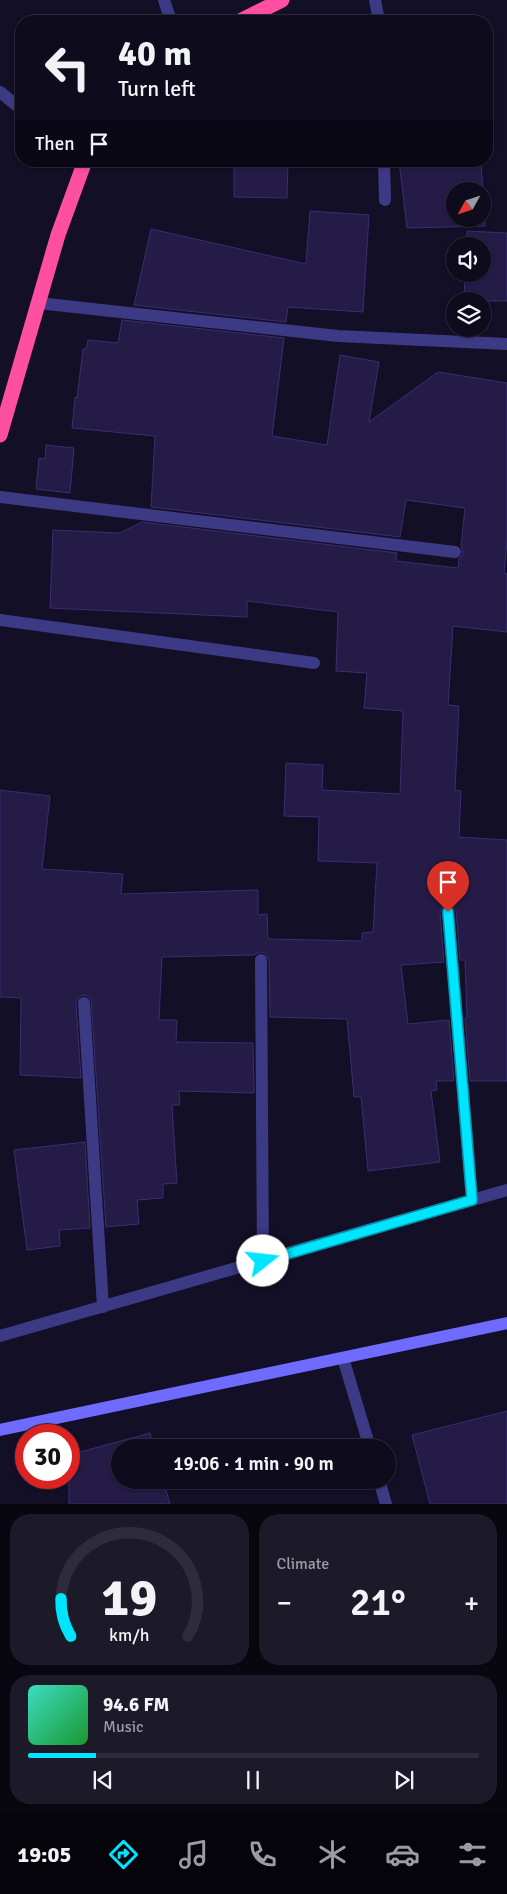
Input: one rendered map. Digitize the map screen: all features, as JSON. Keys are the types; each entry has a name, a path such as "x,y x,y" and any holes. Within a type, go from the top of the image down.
{"highway":[{"path":"252,15 282,0"},
{"path":"0,435 58,235 83,167"}],"main road":[{"path":"0,1430 507,1323"}],"street":[{"path":"164,0 169,15"},
{"path":"375,0 378,15"},
{"path":"0,92 15,104"},
{"path":"384,167 385,200"},
{"path":"38,303 338,336 507,344"},
{"path":"0,497 455,552"},
{"path":"0,620 314,663"},
{"path":"448,912 472,1200"},
{"path":"261,960 263,1261"},
{"path":"84,1004 103,1307"},
{"path":"0,1336 507,1190"},
{"path":"343,1358 367,1439"},
{"path":"382,1489 386,1504"}],"building":[{"path":"234,167 288,167 287,198 234,197"},
{"path":"400,167 481,167 482,182 446,182 446,227 407,228"},
{"path":"310,211 369,215 363,312 288,307 286,322 134,305 151,229 306,264"},
{"path":"467,231 507,233 507,301 491,301 491,292 464,292 465,282 491,282 491,237 467,237"},
{"path":"122,320 284,338 272,436 327,445 340,355 379,362 369,422 438,372 507,383 507,541 504,573 507,574 507,632 453,626 448,705 459,706 455,790 461,791 459,837 507,840 507,1081 470,1081 465,1018 467,1018 465,960 460,960 456,911 451,904 443,906 440,912 444,962 401,965 408,1024 449,1020 454,1081 436,1081 437,1090 431,1091 440,1162 368,1171 361,1097 354,1097 347,1019 270,1017 269,960 265,953 260,952 254,955 162,957 159,1020 177,1020 176,1042 253,1043 254,1093 179,1091 180,1105 172,1105 177,1183 163,1184 163,1198 137,1200 139,1224 106,1227 91,999 83,995 79,997 76,1003 81,1078 20,1075 21,998 0,997 0,790 50,796 42,869 123,874 121,894 258,890 258,915 267,914 268,939 362,941 362,933 373,932 377,863 318,861 319,817 284,816 286,763 323,765 322,790 400,794 403,711 364,708 367,673 336,671 338,612 247,601 247,617 50,608 53,530 120,533 142,522 397,553 396,561 458,568 459,559 463,553 461,546 465,508 406,500 400,537 151,507 155,436 72,428 83,349 86,349 88,340 118,343"},
{"path":"46,445 74,448 70,493 36,489 39,458 45,459"},
{"path":"85,1142 90,1228 59,1230 60,1246 27,1250 14,1150"},
{"path":"507,1411 507,1504 430,1504 412,1435"},
{"path":"150,1433 152,1439 128,1439"},
{"path":"111,1444 111,1489 166,1489 170,1504 69,1504 69,1489 80,1489 80,1452"}],"route":[{"path":"263,1261 472,1200 448,912"}]}
